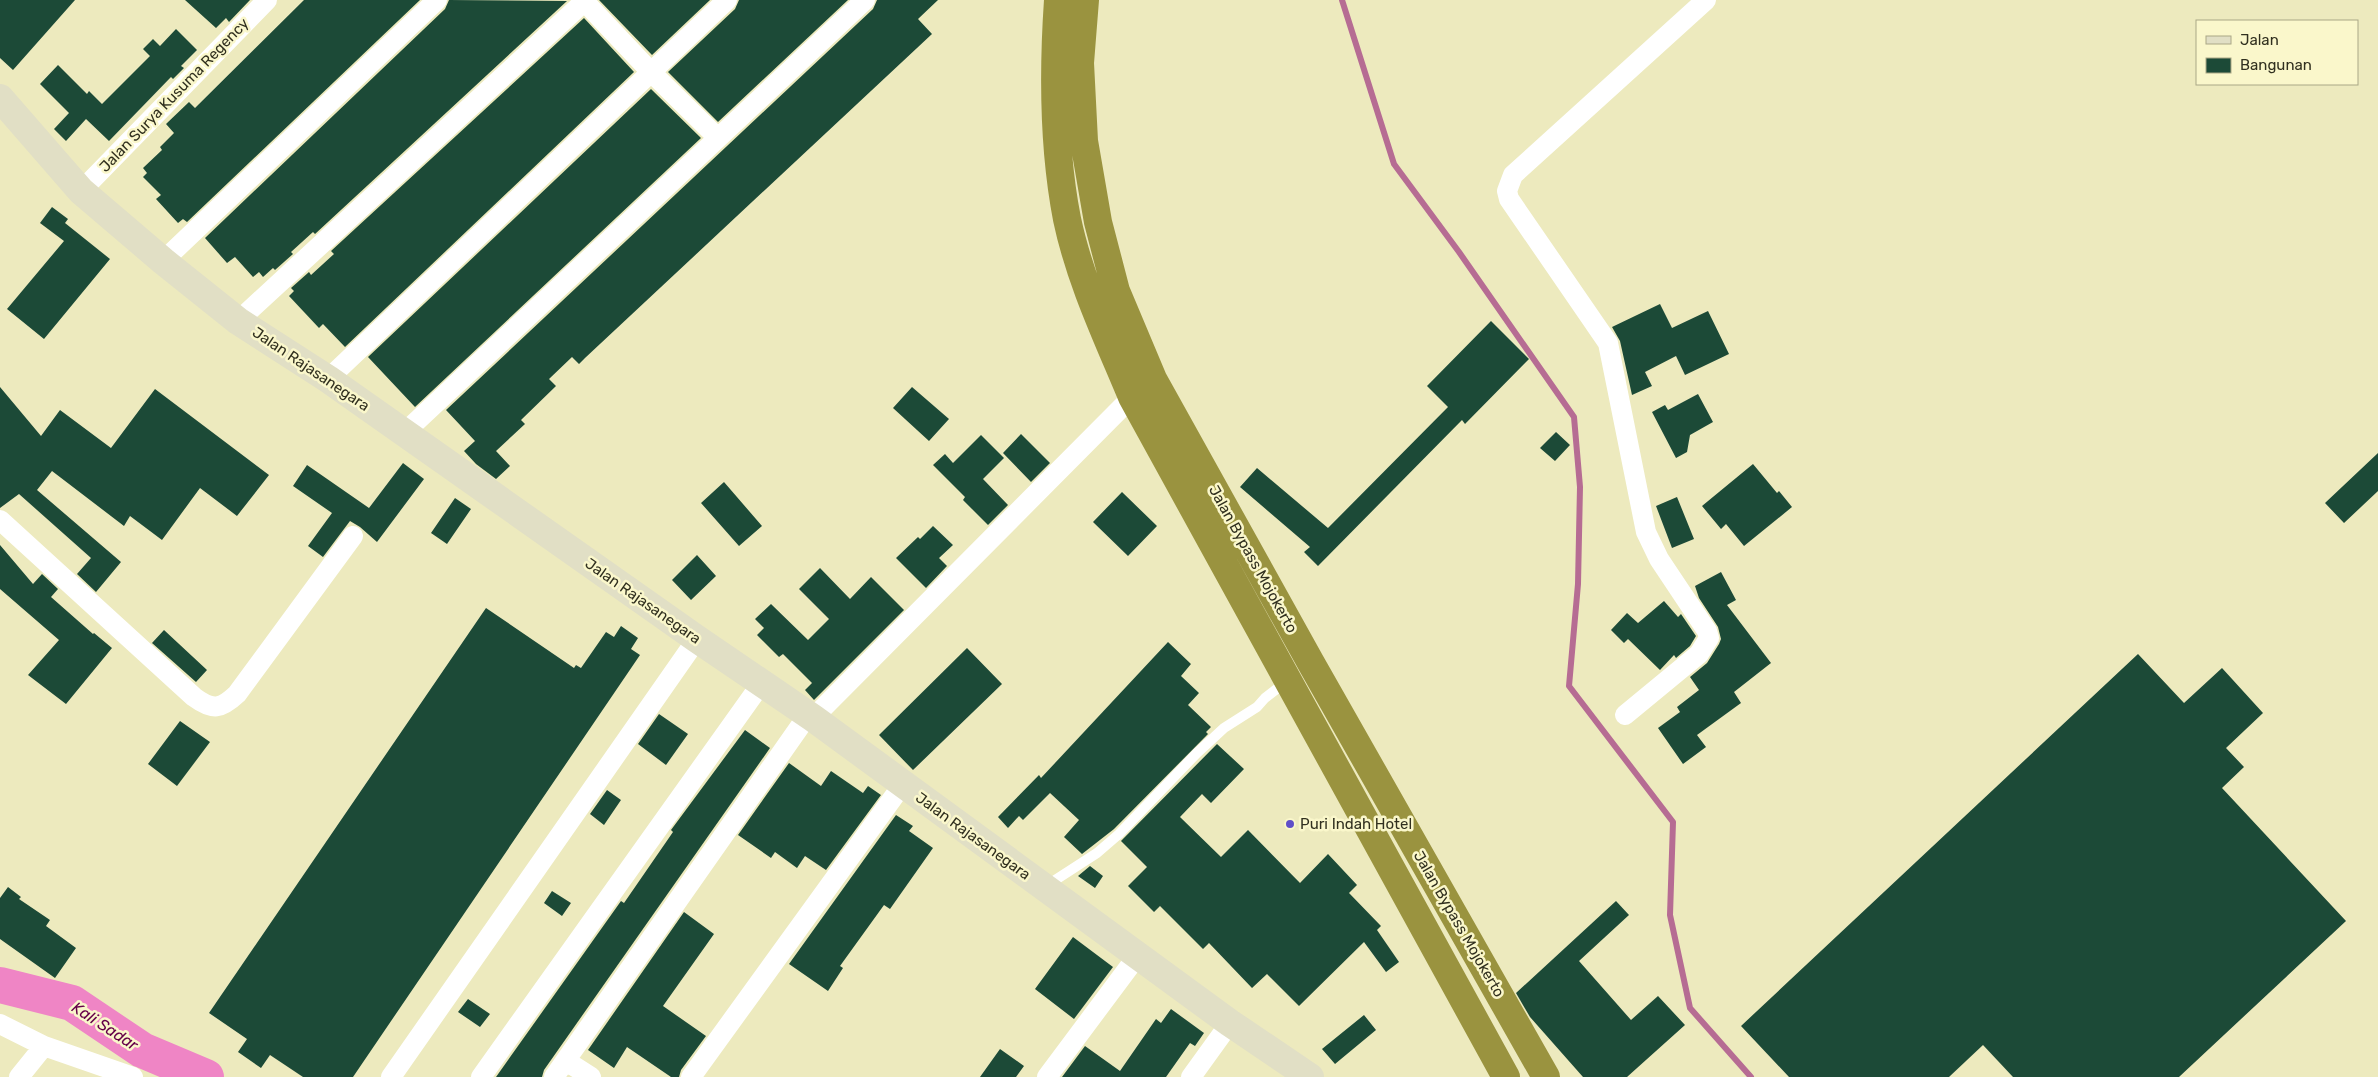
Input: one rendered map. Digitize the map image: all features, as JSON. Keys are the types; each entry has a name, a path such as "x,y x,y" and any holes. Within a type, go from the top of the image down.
{"highway":[{"name":"Jalan Bypass Mojokerto","path":"1058,0 1054,64 1056,134 1067,219 1087,289 1132,397 1506,1077"},
{"name":"Jalan Bypass Mojokerto","path":"1085,0 1080,63 1084,141 1096,213 1116,291 1153,380 1546,1077"}],"street":[{"name":"Jalan Surya Kusuma Regency","path":"81,191 267,0"},
{"path":"163,261 437,0"},
{"path":"238,321 584,0 651,72 717,137"},
{"path":"328,379 728,0"},
{"path":"404,433 865,0"},
{"path":"1625,715 1700,654 1706,647 1709,638 1707,631 1658,558 1646,532 1608,344 1510,199 1507,190 1513,175 1706,0"},
{"name":"Jalan Rajasanegara","path":"0,98 81,191 163,261 238,321 328,379 761,684 810,716 1043,888 1230,1023 1310,1077"},
{"path":"554,1077 810,716 1132,397"},
{"path":"0,520 194,697 204,705 216,708 227,704 237,694 353,536"},
{"path":"391,1077 697,639"},
{"path":"481,1077 761,684"},
{"path":"691,1077 903,784"},
{"path":"1047,1077 1138,955"},
{"path":"1191,1077 1230,1023"},
{"path":"0,1024 44,1046 133,1077"},
{"path":"20,1077 44,1046"},
{"path":"566,1061 591,1077"}],"lane":[{"path":"1043,888 1097,854 1224,728 1257,707 1265,698 1288,681"}],"building":[{"path":"0,0 75,0 13,70 0,58"},
{"path":"185,0 250,0 229,22 226,18 216,28"},
{"path":"304,0 420,0 187,222 183,219 178,223 156,199 161,195 143,177 147,173 143,168 162,150 160,147 174,133 166,124 189,102 195,108"},
{"path":"449,0 567,1 315,234 313,232 291,252 293,254 275,270 273,268 263,277 259,272 253,277 235,257 227,263 205,238 445,9"},
{"path":"599,0 710,0 652,55"},
{"path":"739,0 848,0 718,122 668,72 735,9"},
{"path":"877,0 938,0 918,19 932,34 579,364 572,357 549,379 556,386 521,420 525,424 496,451 510,466 496,479 476,464 464,451 475,441 446,410 873,9"},
{"path":"584,18 634,72 345,347 323,324 319,328 289,296 294,291 291,288 309,272 311,275 334,254 331,251"},
{"path":"176,29 197,50 181,66 184,68 173,79 171,77 109,141 86,119 66,141 54,129 69,113 40,84 58,65 87,94 89,91 102,104 150,56 143,49 153,39 160,46"},
{"path":"651,89 701,138 415,407 368,357"},
{"path":"52,207 68,219 65,223 110,259 44,339 7,309 64,241 40,223"},
{"path":"1660,304 1672,328 1708,311 1729,354 1685,375 1676,356 1645,372 1652,386 1632,395 1620,341 1612,327"},
{"path":"1491,321 1529,359 1465,424 1462,420 1318,566 1304,552 1310,547 1240,487 1257,468 1328,528 1448,407 1427,386"},
{"path":"0,387 41,436 60,410 111,448 155,389 269,475 237,516 200,488 162,540 130,516 124,526 52,471 37,490 121,562 96,592 77,574 91,558 19,494 0,508"},
{"path":"912,387 949,419 929,441 893,408"},
{"path":"1698,394 1713,422 1690,435 1687,452 1676,458 1652,412 1665,405 1668,410"},
{"path":"1556,432 1570,445 1555,461 1540,448"},
{"path":"1021,434 1050,463 1031,482 1003,453"},
{"path":"981,435 1004,458 983,479 1008,505 988,525 963,500 965,497 933,465 945,454 953,463"},
{"path":"2378,453 2378,491 2344,523 2325,503"},
{"path":"403,463 424,479 377,542 350,521 323,557 308,546 332,513 293,486 307,465 369,508"},
{"path":"1753,464 1777,493 1779,491 1792,507 1744,546 1726,524 1721,529 1702,506"},
{"path":"724,482 762,526 739,546 701,503"},
{"path":"1122,492 1157,526 1128,556 1093,522"},
{"path":"1677,497 1694,539 1672,548 1656,506"},
{"path":"455,498 471,509 447,544 431,533"},
{"path":"933,526 953,545 939,558 947,566 926,588 896,558"},
{"path":"0,545 33,584 42,574 58,589 51,597 112,648 66,704 28,675 59,640 0,589"},
{"path":"697,555 716,576 691,600 672,580"},
{"path":"820,568 850,599 871,577 904,610 814,700 805,690 812,683 783,654 779,657 757,635 764,628 755,619 771,604 808,640 829,619 799,589"},
{"path":"1721,572 1736,600 1727,605 1771,663 1734,692 1741,703 1697,735 1706,747 1683,764 1658,728 1680,712 1677,707 1699,690 1690,677 1707,663 1719,644 1721,639 1718,627 1699,598 1695,586"},
{"path":"1664,601 1678,617 1681,614 1696,636 1690,646 1676,658 1674,655 1660,670 1628,639 1624,643 1611,630 1627,613 1638,623"},
{"path":"486,608 574,668 576,665 581,668 606,632 614,637 621,626 638,638 631,649 640,655 353,1077 303,1077 270,1055 261,1068 238,1052 247,1039 209,1013"},
{"path":"164,630 207,670 196,682 152,643"},
{"path":"1168,642 1191,664 1181,676 1199,693 1188,705 1211,727 1206,732 1208,734 1114,829 1082,854 1064,837 1079,820 1050,793 1023,820 1019,816 1008,828 998,817 1039,775 1041,778"},
{"path":"967,648 1002,684 913,770 879,735"},
{"path":"2138,654 2184,703 2222,668 2263,713 2226,748 2244,767 2222,788 2346,921 2179,1077 2013,1077 1983,1045 1949,1077 1789,1077 1741,1026"},
{"path":"659,714 688,734 666,765 638,744"},
{"path":"180,721 210,742 177,786 148,764"},
{"path":"745,730 770,748 544,1070 542,1077 496,1077 621,901 624,903 673,832 671,830"},
{"path":"1217,744 1244,769 1211,803 1202,794 1180,817 1221,857 1248,830 1300,883 1328,854 1357,885 1349,893 1381,926 1377,930 1399,962 1386,972 1364,942 1299,1006 1267,974 1252,988 1209,943 1203,949 1160,906 1154,912 1128,886 1147,867 1121,841"},
{"path":"789,763 821,786 831,771 863,793 868,786 881,795 826,870 805,856 797,868 775,852 771,858 738,835"},
{"path":"607,790 621,800 604,825 590,814"},
{"path":"896,815 913,826 909,831 933,848 890,909 884,905 840,966 843,968 828,991 789,964"},
{"path":"1090,866 1103,876 1095,888 1078,876"},
{"path":"8,887 21,897 19,899 50,920 46,926 76,948 55,978 0,939 0,898"},
{"path":"552,891 571,903 562,916 544,903"},
{"path":"1616,901 1629,915 1579,961 1631,1020 1658,996 1685,1025 1627,1077 1583,1077 1530,1017 1516,993"},
{"path":"684,912 714,934 663,1006 706,1036 681,1070 679,1077 671,1077 627,1047 614,1068 588,1050"},
{"path":"1073,937 1113,967 1074,1019 1035,989"},
{"path":"468,999 490,1014 480,1027 458,1012"},
{"path":"1171,1009 1204,1033 1195,1046 1190,1043 1166,1077 1062,1077 1085,1046 1120,1071 1156,1019 1161,1023"},
{"path":"1364,1015 1376,1030 1335,1064 1322,1049"},
{"path":"1000,1049 1024,1066 1016,1077 980,1077"}],"waterway":[{"path":"1342,0 1394,164 1459,252 1574,417 1580,487 1578,584 1569,686 1673,822 1670,915 1690,1008 1751,1077"},
{"name":"Kali Sadar","path":"0,985 72,1003 142,1050 206,1077"}],"place":[{"name":"Puri Indah Hotel","path":"1290,824"}]}
